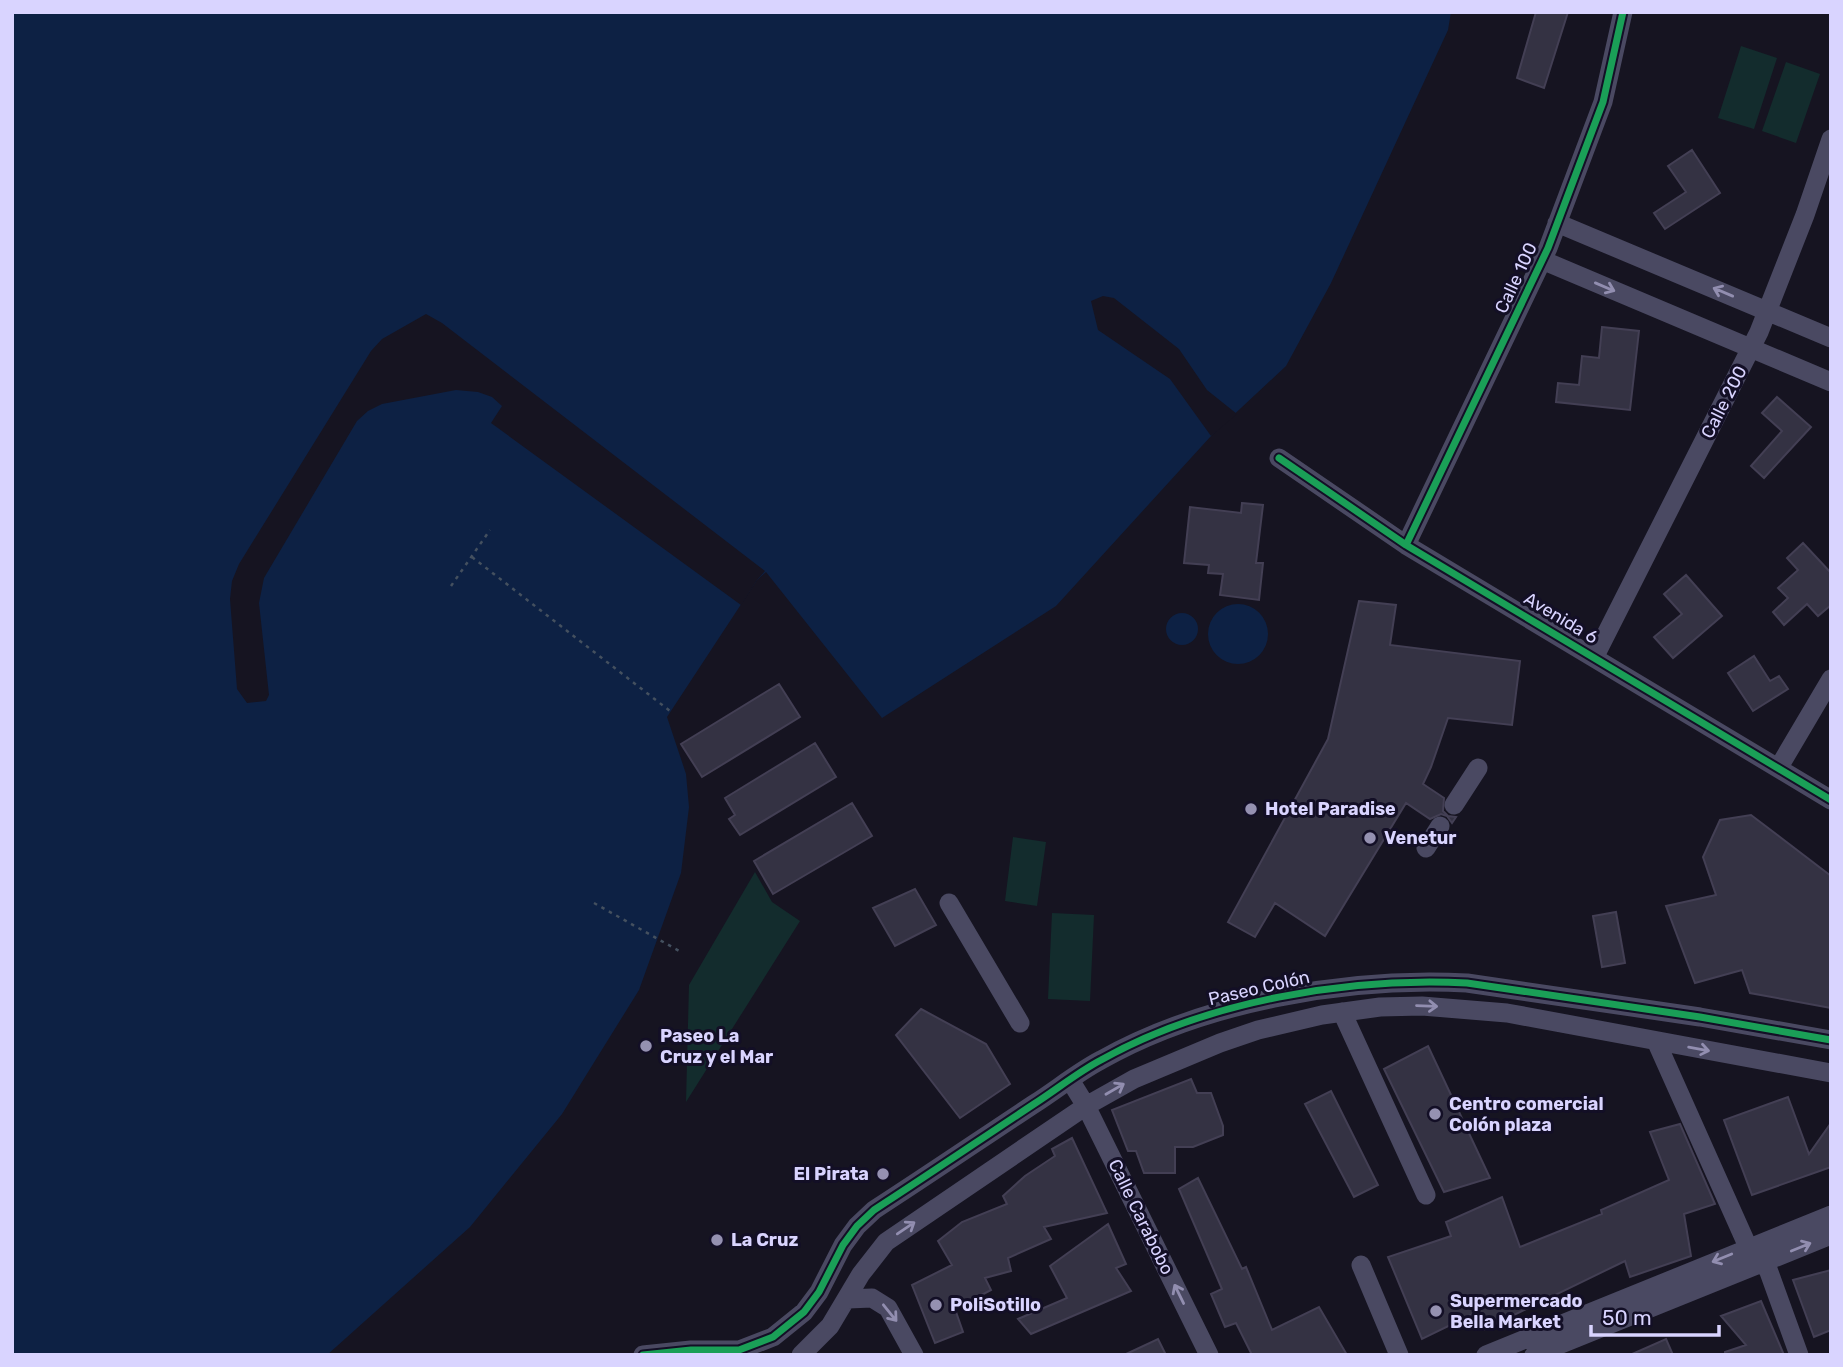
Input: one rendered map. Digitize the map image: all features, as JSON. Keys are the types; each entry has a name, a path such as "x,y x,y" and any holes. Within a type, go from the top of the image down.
{"street":[{"name":"Calle 100","path":"1406,545 1542,260 1603,102 1623,12"},
{"name":"Calle 200","path":"1595,656 1751,349 1768,311 1831,139"},
{"path":"1557,223 1831,338"},
{"path":"1542,260 1831,382"},
{"name":"Avenida 6","path":"1279,458 1406,545 1831,800"},
{"path":"1779,768 1831,679"},
{"path":"1454,806 1478,768"},
{"path":"1426,848 1440,826"},
{"path":"949,902 1020,1023"},
{"name":"Paseo Colón","path":"643,1355 691,1350 739,1350 773,1337 812,1301 836,1255 857,1226 874,1210 1100,1060 1196,1019 1239,1006 1319,990 1432,981 1518,989 1831,1040"},
{"path":"1380,1007 1387,984"},
{"path":"801,1355 830,1326 861,1274 886,1242 1086,1106 1134,1079 1190,1054 1258,1030 1342,1012 1380,1007 1422,1006 1507,1013 1831,1073"},
{"path":"1342,1012 1426,1195"},
{"path":"1656,1041 1748,1247 1765,1261 1799,1355"},
{"name":"Calle Carabobo","path":"1070,1080 1086,1106 1209,1355"},
{"path":"1486,1355 1517,1349 1748,1247 1831,1214"},
{"path":"857,1226 877,1251"},
{"path":"1534,1355 1831,1235"},
{"path":"1361,1265 1399,1355"},
{"path":"848,1299 872,1298 888,1308 914,1355"}],"path":[{"path":"451,586 490,530"},
{"path":"472,557 670,711"},
{"path":"594,903 681,952"}],"green space":[{"path":"1741,46 1777,58 1754,129 1718,118"},
{"path":"1786,62 1820,74 1796,143 1762,131"},
{"path":"1013,837 1046,842 1037,906 1005,901"},
{"path":"755,872 772,902 800,921 686,1102 689,985"},
{"path":"1052,913 1094,915 1090,1001 1048,999"}],"water":[{"path":"12,12 1451,12 1448,30 1331,283 1286,366 1211,436 1056,606 882,718 766,572 757,580 667,717 686,774 689,807 681,873 639,990 562,1114 470,1227 327,1355 12,1355"},
{"path":"1238,604 1259,613 1268,634 1259,655 1238,664 1217,655 1208,634 1217,613"},
{"path":"1182,613 1193,618 1198,629 1193,640 1182,645 1171,640 1166,629 1171,618"}],"pier":[{"path":"1103,296 1114,298 1179,349 1207,390 1237,414 1211,436 1170,379 1098,330 1091,301"},
{"path":"426,314 442,323 765,571 741,605 491,423 502,406 492,397 478,392 456,390 382,404 357,421 264,578 259,603 269,695 266,701 247,703 237,689 230,599 232,581 239,564 371,351 382,339"}],"building":[{"path":"1536,12 1568,12 1544,88 1517,78"},
{"path":"1692,150 1720,193 1665,229 1654,213 1686,192 1668,166"},
{"path":"1602,327 1639,331 1630,410 1556,402 1558,383 1579,385 1582,356 1599,358"},
{"path":"1777,397 1811,427 1764,478 1751,466 1782,431 1762,413"},
{"path":"1242,503 1263,505 1256,563 1263,563 1259,600 1220,595 1223,574 1208,573 1209,565 1184,563 1190,507 1241,513"},
{"path":"1803,543 1831,573 1831,605 1818,616 1807,604 1784,625 1773,612 1788,598 1778,588 1798,570 1787,558"},
{"path":"1686,575 1722,616 1673,658 1654,637 1682,614 1664,594"},
{"path":"1359,601 1396,605 1390,645 1520,661 1512,725 1448,718 1423,784 1444,798 1443,811 1448,816 1456,817 1452,823 1447,816 1441,814 1430,819 1406,803 1325,936 1275,903 1255,937 1228,922 1328,739"},
{"path":"1754,656 1770,681 1779,676 1788,689 1753,711 1728,673"},
{"path":"779,684 800,717 702,777 681,744"},
{"path":"815,743 836,777 740,835 729,819 735,815 725,798"},
{"path":"852,803 872,836 773,894 754,861"},
{"path":"1751,815 1831,876 1831,1008 1750,993 1742,970 1695,983 1666,906 1716,895 1703,857 1720,820"},
{"path":"915,889 936,925 895,946 873,908"},
{"path":"1616,912 1625,963 1602,967 1593,916"},
{"path":"921,1009 986,1044 1010,1084 960,1118 896,1035"},
{"path":"1428,1046 1490,1178 1444,1192 1384,1069"},
{"path":"1191,1079 1197,1093 1211,1093 1223,1126 1223,1135 1193,1147 1175,1147 1175,1173 1144,1173 1136,1151 1128,1151 1112,1110"},
{"path":"1331,1091 1378,1185 1354,1197 1305,1104"},
{"path":"1788,1097 1809,1154 1831,1123 1831,1167 1752,1195 1724,1120"},
{"path":"1680,1124 1715,1204 1684,1214 1691,1256 1630,1277 1625,1261 1485,1329 1479,1311 1422,1339 1388,1257 1451,1236 1446,1222 1502,1197 1520,1247 1602,1214 1601,1210 1669,1180 1650,1132"},
{"path":"1072,1138 1107,1213 1044,1227 1051,1239 1008,1258 1011,1271 985,1278 991,1290 955,1309 963,1332 935,1343 912,1285 952,1265 938,1241 962,1222 1007,1204 1003,1196 1025,1176 1055,1156 1052,1149"},
{"path":"1198,1178 1242,1269 1246,1267 1272,1330 1319,1307 1347,1355 1252,1355 1236,1323 1225,1327 1211,1294 1222,1289 1179,1189"},
{"path":"1108,1224 1126,1264 1116,1268 1131,1291 1031,1334 1018,1319 1067,1298 1050,1266"},
{"path":"1831,1270 1831,1330 1814,1337 1793,1280"},
{"path":"1761,1301 1784,1355 1725,1355 1725,1352 1746,1345 1721,1316"},
{"path":"1158,1339 1166,1355 1124,1355"},
{"path":"1666,1339 1673,1355 1630,1355"}],"cycle path":[{"path":"1406,545 1548,248 1603,102 1623,12"},
{"path":"1279,458 1406,545 1831,800"},
{"path":"643,1355 691,1350 739,1350 773,1337 804,1312 819,1292 843,1245 857,1226 874,1210 1092,1065 1186,1022 1232,1008 1327,989 1374,984 1467,983 1700,1017 1831,1040"}],"place":[{"name":"Hotel Paradise","path":"1251,809"},
{"name":"Venetur","path":"1370,838"},
{"name":"Paseo La Cruz y el Mar","path":"646,1046"},
{"name":"Centro comercial Colón plaza","path":"1435,1114"},
{"name":"El Pirata","path":"883,1174"},
{"name":"La Cruz","path":"717,1240"},
{"name":"PoliSotillo","path":"936,1305"},
{"name":"Supermercado Bella Market","path":"1436,1311"}]}
